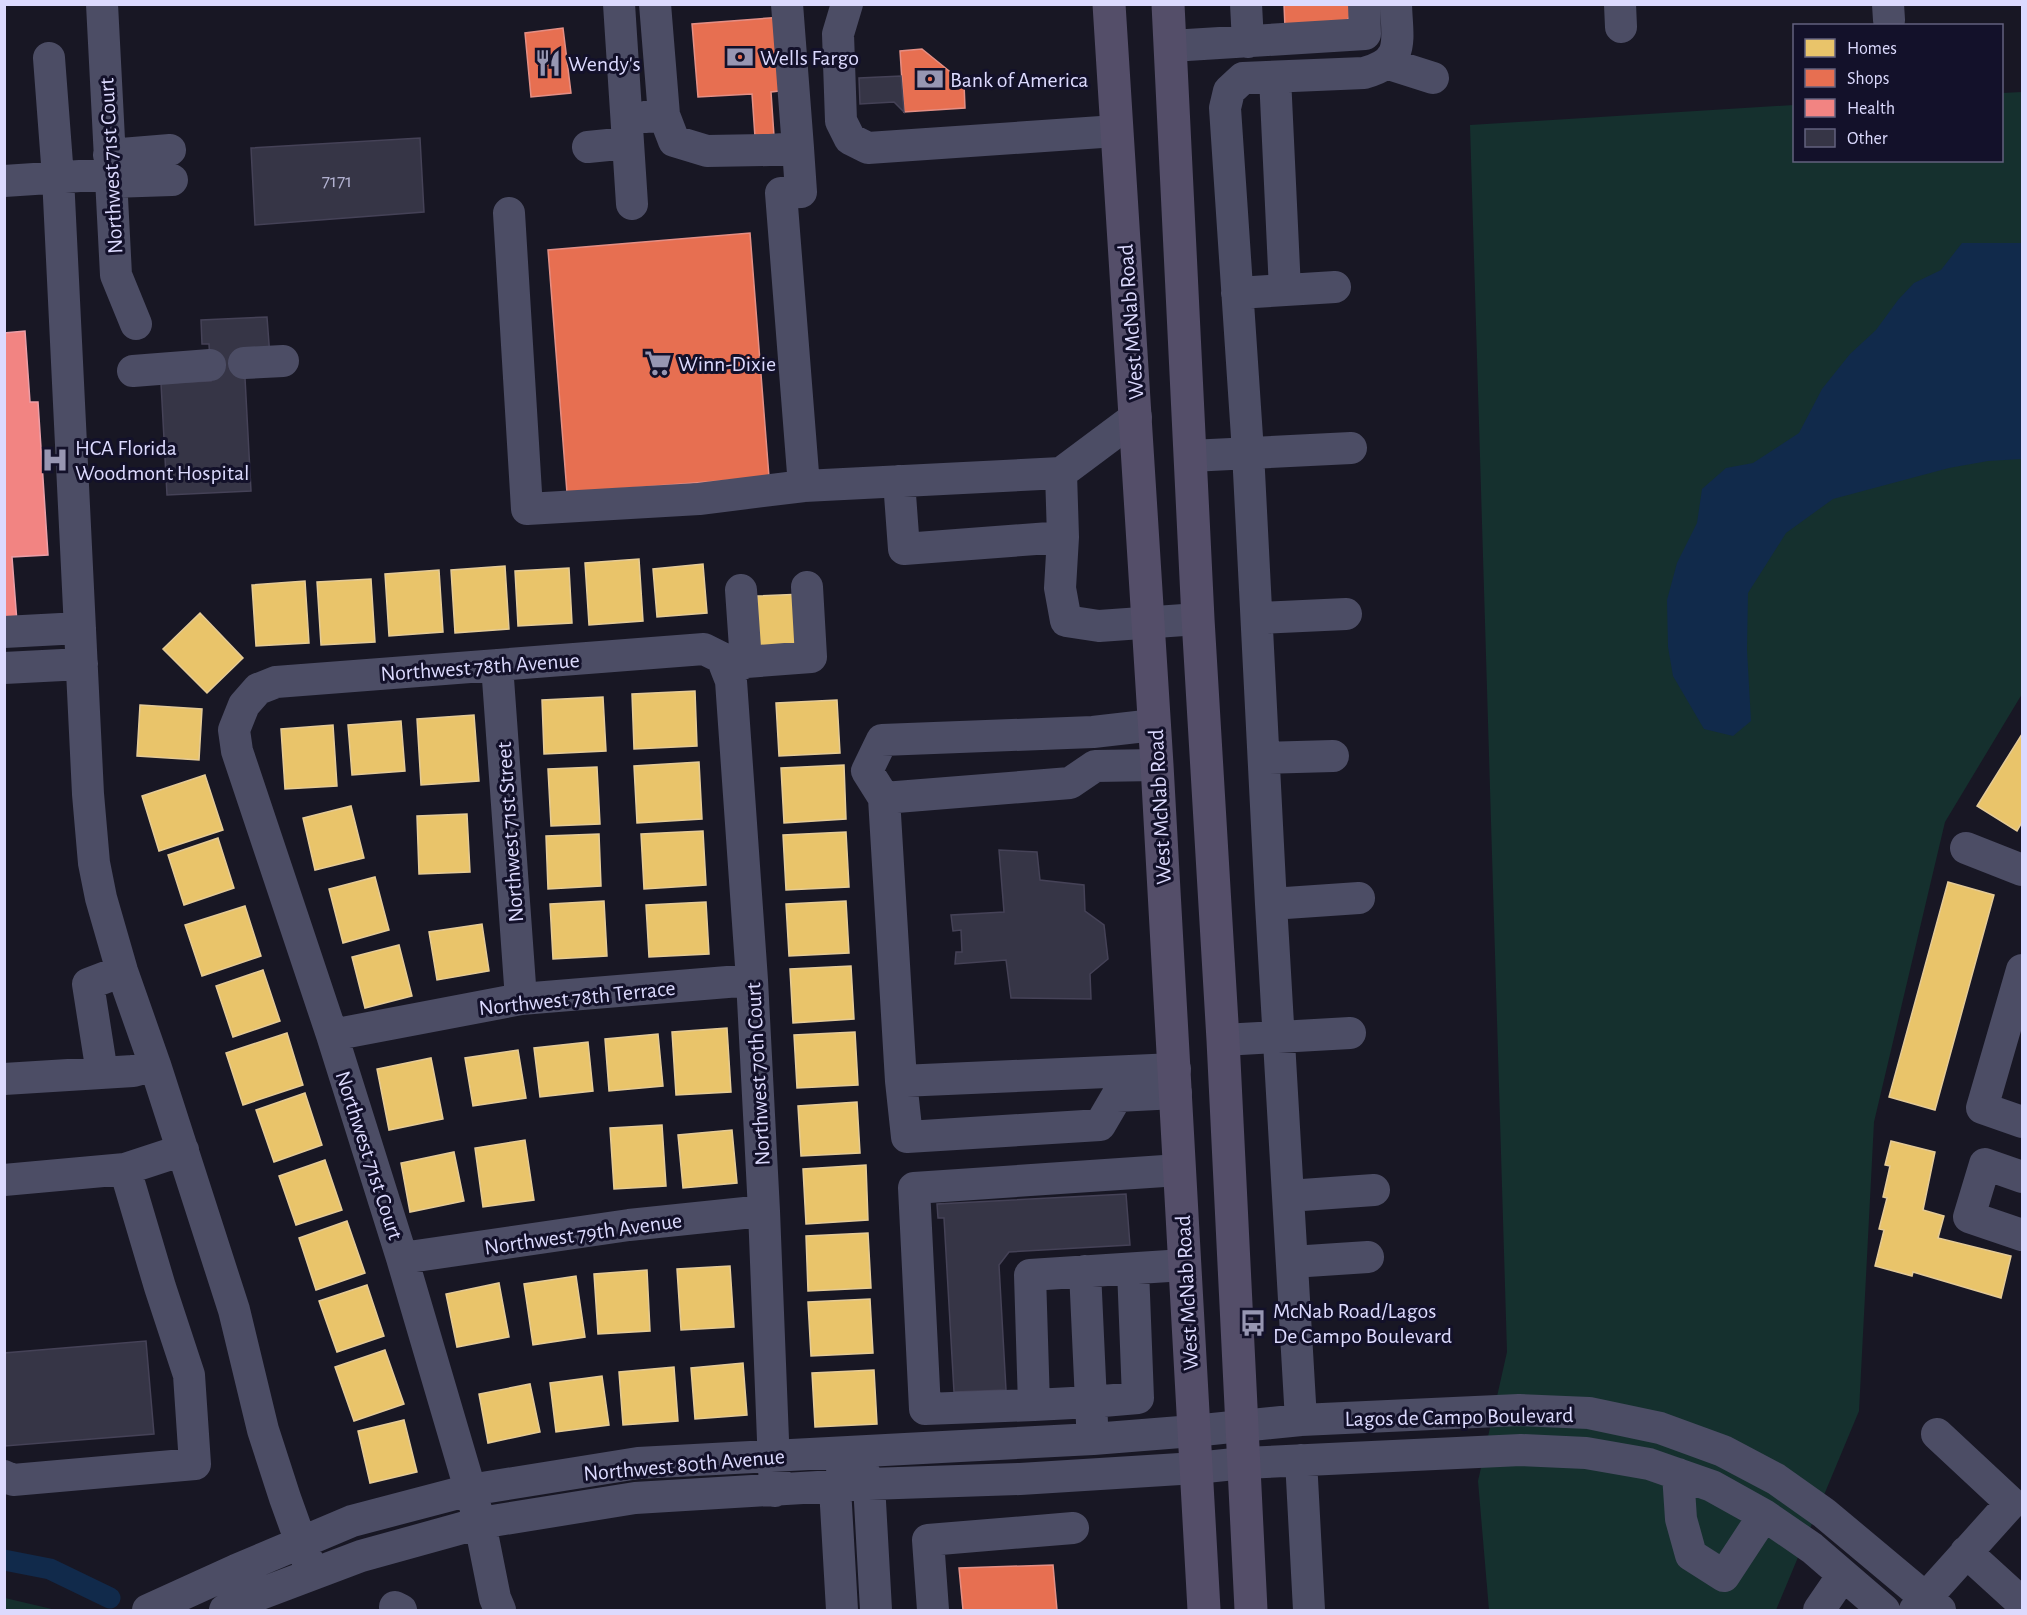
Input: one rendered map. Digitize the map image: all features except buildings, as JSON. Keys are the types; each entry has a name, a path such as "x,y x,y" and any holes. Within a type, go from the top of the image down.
{"main road":[{"name":"West McNab Road","path":"1109,4 1166,917 1204,1611"},
{"path":"1168,4 1251,1611"},
{"path":"1166,917 1188,946 1192,1030 1200,1038 1223,1040"}],"street":[{"name":"Northwest 71st Court","path":"102,4 116,275 136,324"},
{"path":"619,4 632,204"},
{"path":"655,4 664,115 674,141 707,151 798,148"},
{"path":"787,4 801,192 781,193 804,486"},
{"path":"847,4 838,34 841,121 850,140 868,148 1116,131"},
{"path":"1246,4 1248,42"},
{"path":"1171,46 1365,34 1364,4"},
{"path":"1301,1420 1278,1035 1248,452 1225,108 1229,91 1243,78 1364,73 1389,64 1397,47 1396,4"},
{"path":"49,58 58,177 89,813 94,863 101,898 122,971 155,1065 234,1310 263,1430 313,1574"},
{"path":"1389,64 1433,78"},
{"path":"1275,77 1285,290"},
{"path":"588,147 664,115"},
{"path":"4,181 171,165"},
{"path":"509,213 526,509 699,499 804,486 1061,473 1136,417"},
{"path":"1238,293 1335,287"},
{"path":"244,363 283,361"},
{"path":"133,371 210,365"},
{"path":"1190,456 1351,448"},
{"path":"1061,473 1063,537 1060,588 1066,621 1099,627 1198,619"},
{"path":"899,481 904,549 1063,537"},
{"path":"731,664 811,657 807,587"},
{"name":"Northwest 70th Court","path":"741,590 731,664 731,681 752,980 775,1491"},
{"path":"1257,618 1346,614"},
{"path":"4,632 80,628"},
{"name":"Northwest 78th Avenue","path":"244,705 258,689 276,682 704,649 731,664"},
{"path":"4,668 82,664"},
{"name":"Northwest 71st Street","path":"497,665 521,999"},
{"name":"Northwest 71st Court","path":"244,705 234,730 237,751 332,1035 402,1258 480,1523 495,1598 500,1611"},
{"path":"1114,1083 1100,1125 907,1137 901,1082 884,798 867,771 882,740 1093,732 1154,725"},
{"path":"1093,732 1095,766"},
{"path":"1263,758 1333,756"},
{"path":"884,798 1071,783 1095,766 1157,765"},
{"path":"1966,848 2022,870"},
{"path":"1271,904 1359,898"},
{"path":"2022,970 1982,1108 2022,1122"},
{"path":"102,1072 88,984 122,971"},
{"name":"Northwest 78th Terrace","path":"332,1035 521,999 752,980"},
{"path":"1223,1040 1278,1035 1350,1033"},
{"path":"4,1079 133,1071 155,1065"},
{"path":"901,1082 1175,1081"},
{"path":"4,1180 125,1169 183,1150"},
{"path":"2022,1177 1985,1164 1969,1217 2022,1235"},
{"path":"4,1476 13,1480 195,1464 189,1375 125,1169"},
{"path":"1133,1269 1138,1398 925,1409 914,1188 1179,1170"},
{"path":"1288,1196 1374,1190"},
{"name":"Northwest 79th Avenue","path":"402,1258 629,1225 764,1211"},
{"path":"1292,1262 1368,1257"},
{"path":"1034,1405 1030,1275 1184,1265"},
{"path":"1085,1271 1093,1439"},
{"name":"Lagos de Campo Boulevard","path":"1243,1425 1301,1420 1519,1410 1589,1413 1660,1428 1723,1451 1776,1479 1824,1513 1926,1606"},
{"name":"Northwest 80th Avenue","path":"148,1611 182,1594 352,1521 470,1490 638,1463 1093,1439 1243,1425"},
{"path":"1926,1606 1966,1552 2017,1509 1937,1434"},
{"name":"Lagos de Campo Boulevard","path":"1244,1463 1521,1450 1586,1453 1649,1464 1712,1486 1764,1515 1812,1548 1884,1611"},
{"path":"855,1451 869,1484 876,1611"},
{"path":"842,1611 835,1488 855,1451"},
{"path":"1301,1460 1309,1611"},
{"name":"Northwest 80th Avenue","path":"225,1611 247,1599 361,1556 480,1523 635,1498 835,1488 869,1484 1020,1479 1244,1463"},
{"path":"1678,1474 1681,1519 1691,1555 1724,1576 1764,1515"},
{"path":"933,1611 928,1540 1073,1528"},
{"path":"1966,1552 2022,1603"},
{"path":"1818,1611 1843,1575"}],"green space":[{"path":"2022,92 2022,694 1945,822 1874,1122 1859,1411 1776,1610 1489,1610 1478,1481 1507,1352 1470,125 1793,105 1793,162 2003,162 2003,93"},
{"path":"5,1598 56,1610 5,1610"}],"water":[{"path":"1962,243 2022,243 2022,459 1988,461 1949,468 1833,499 1786,533 1748,593 1747,650 1751,721 1733,736 1704,729 1673,676 1668,647 1667,600 1677,563 1697,523 1702,489 1726,468 1753,463 1799,433 1822,389 1850,354 1876,330 1914,283 1941,270"}],"waterway":[{"path":"4,1560 50,1569 110,1598"}],"place":[{"name":"Wells Fargo","path":"740,57"},
{"name":"Wendy's","path":"548,63"},
{"name":"Bank of America","path":"930,79"},
{"name":"Winn-Dixie","path":"658,363"},
{"name":"HCA Florida Woodmont Hospital","path":"55,460"},
{"name":"McNab Road/Lagos De Campo Boulevard","path":"1253,1323"}]}
